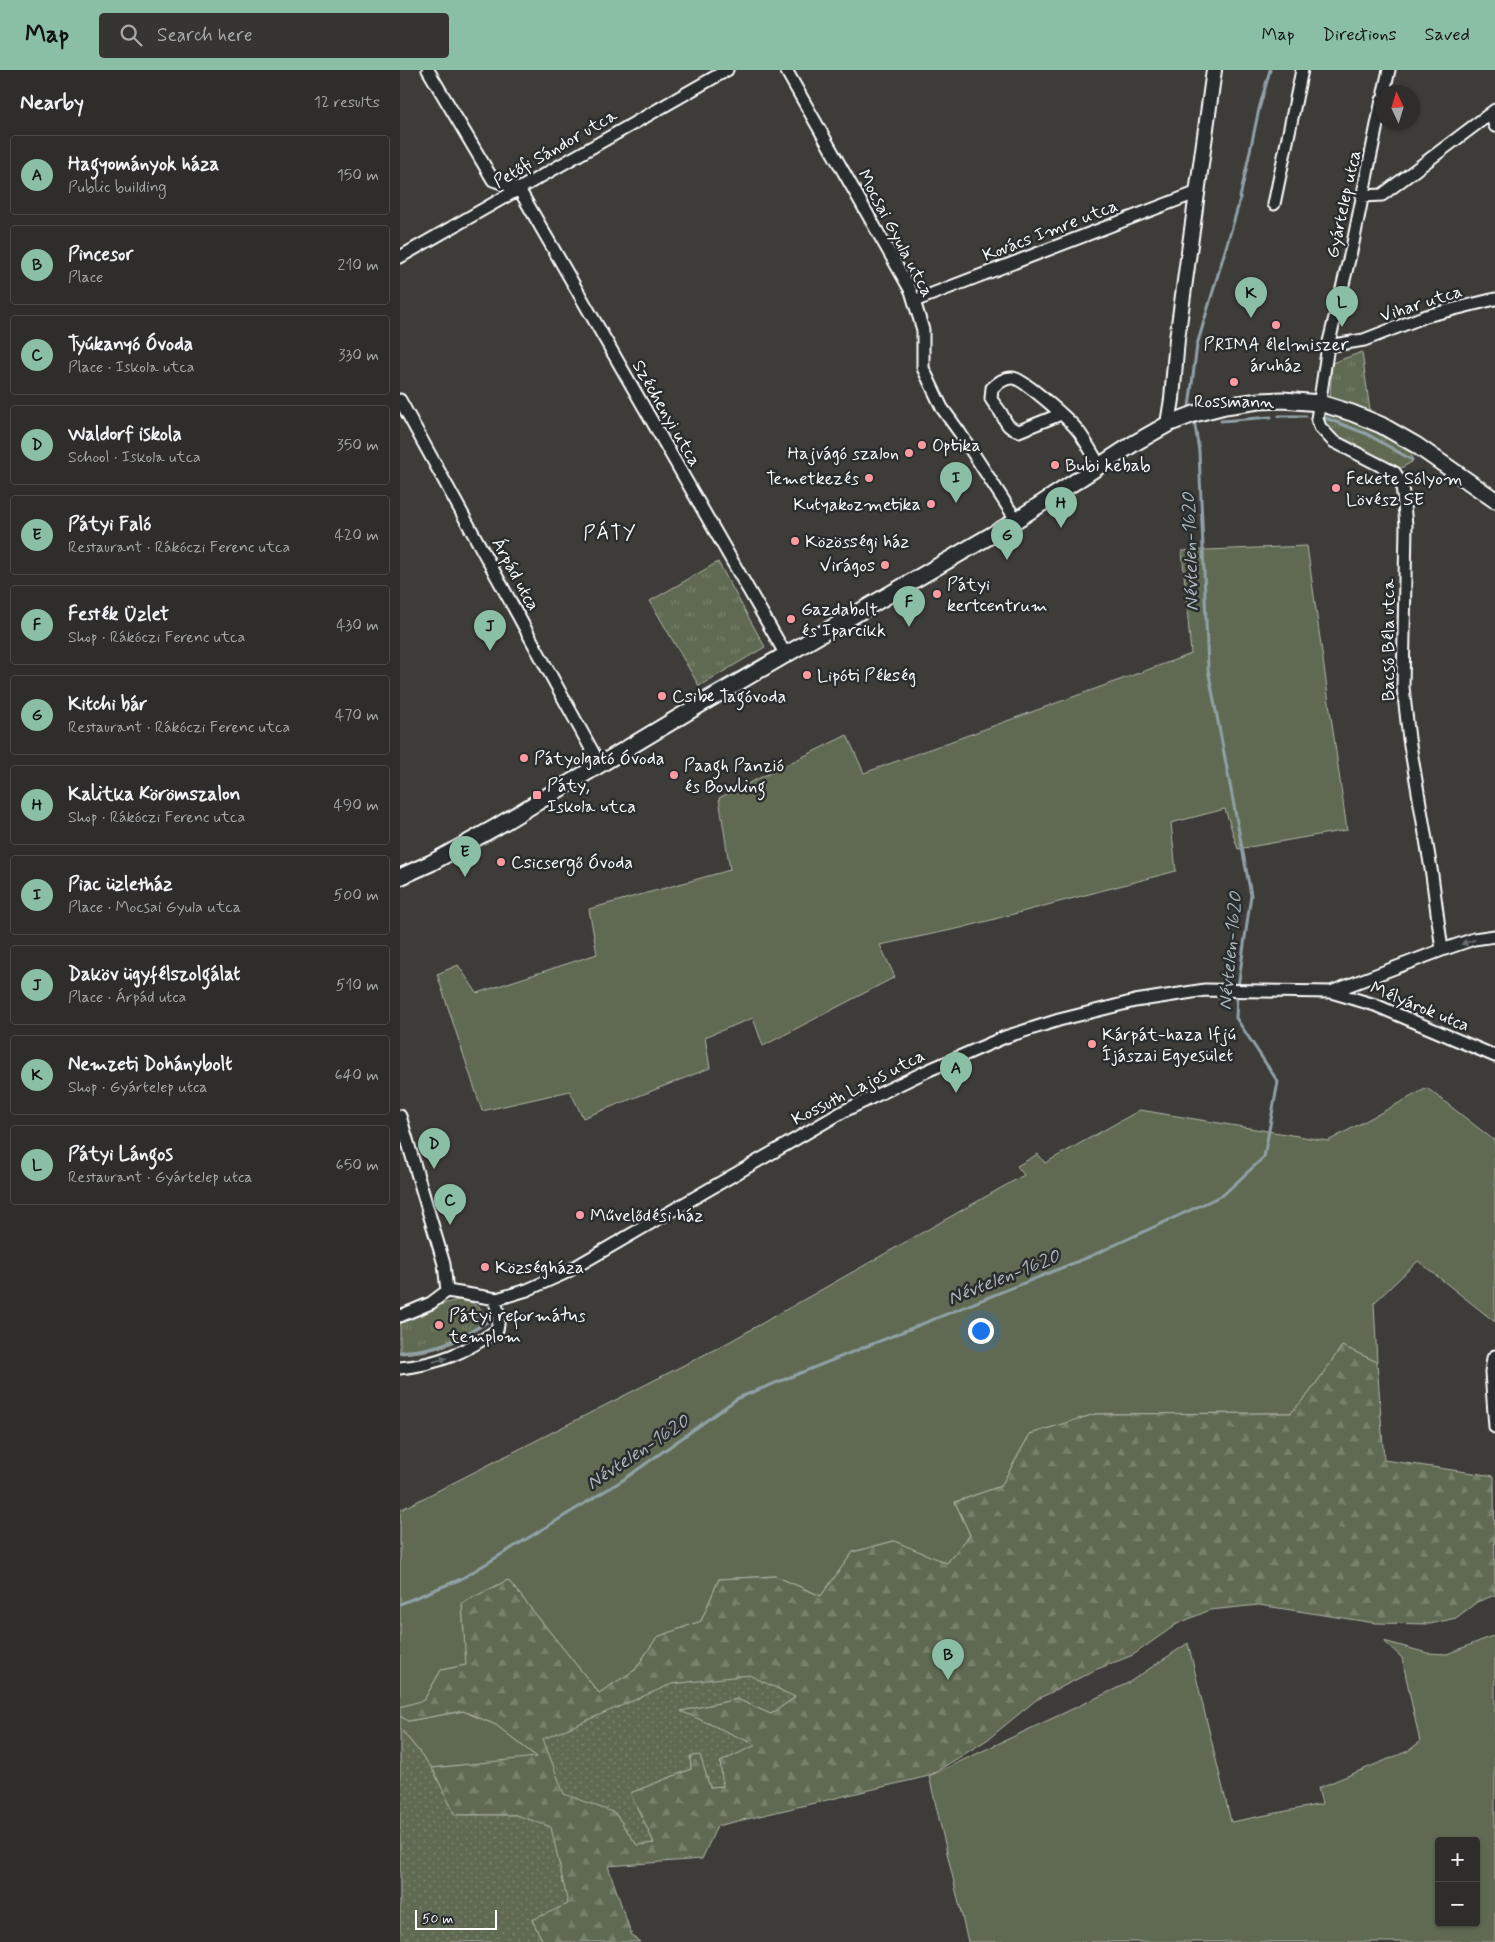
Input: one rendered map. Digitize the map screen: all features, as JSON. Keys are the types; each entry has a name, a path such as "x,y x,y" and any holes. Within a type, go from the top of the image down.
{"main road":[{"path":"400,877 473,840 1017,520 1133,444 1174,422 1194,414 1225,406 1274,400 1320,403 1381,425 1416,444 1495,500"}],"street":[{"path":"428,70 492,180 519,190"},
{"name":"Petőfi Sándor utca","path":"400,257 727,70"},
{"name":"Mocsai Gyula utca","path":"786,70 906,282 923,330 923,368 942,408 1017,520"},
{"path":"1174,422 1178,339 1214,70"},
{"path":"1274,204 1302,70"},
{"path":"1386,85 1389,70"},
{"path":"1362,196 1382,195 1493,112 1495,126"},
{"name":"Gyártelep utca","path":"1320,403 1328,346 1353,243 1376,130"},
{"name":"Széchenyi utca","path":"519,190 786,655"},
{"name":"Kovács Imre utca","path":"914,302 1198,192"},
{"name":"Vihar utca","path":"1328,346 1364,340 1426,316 1495,299"},
{"path":"1061,414 1018,431 1012,429 1008,426 1001,412 991,399 992,388 1001,381 1012,378 1022,382 1061,414 1078,431 1100,466"},
{"name":"Árpád utca","path":"400,400 600,765"},
{"name":"Bacsó Béla utca","path":"1320,403 1317,419 1320,427 1333,441 1395,473 1402,485 1406,525 1403,687 1442,950"},
{"name":"Kossuth Lajos utca","path":"447,1291 492,1299 527,1290 563,1274 844,1111 929,1070 1005,1037 1059,1020 1135,1001 1205,990 1331,992 1474,939 1495,936"},
{"name":"Mélyárok utca","path":"1331,992 1375,1005 1440,1034 1492,1051"},
{"path":"400,1116 444,1264 447,1291 430,1303 400,1316"},
{"path":"400,1368 427,1364 452,1357 477,1344 497,1330 499,1314 492,1299"},
{"path":"1495,1356 1491,1372 1495,1427"}],"green space":[{"path":"1362,352 1370,411 1330,398 1332,363"},
{"path":"1327,414 1361,422 1392,438 1412,450 1412,462 1399,469 1354,448 1333,433 1325,424 1321,415"},
{"path":"1307,546 1347,830 1238,849 1225,809 1171,823 1176,871 961,928 880,945 895,977 763,1046 753,1018 705,1037 710,1068 583,1118 570,1091 482,1111 437,974 458,965 477,993 597,954 589,909 730,870 719,798 847,735 864,773 1191,654 1182,551"},
{"path":"718,562 765,647 699,686 650,601"},
{"path":"1427,1088 1495,1141 1495,1322 1418,1261 1374,1303 1377,1362 1342,1346 1310,1392 1291,1413 1095,1414 1030,1434 1001,1486 955,1502 970,1535 946,1564 894,1541 853,1552 821,1596 775,1576 719,1579 701,1621 657,1637 635,1670 599,1693 508,1580 462,1603 467,1665 441,1670 424,1701 400,1707 400,1510 729,1342 1024,1175 1017,1166 1038,1154 1045,1163 1140,1110 1328,1141"},
{"path":"465,1299 480,1308 490,1321 448,1345 427,1351 400,1354 400,1324 439,1305"},
{"path":"1342,1346 1377,1362 1384,1460 1494,1476 1495,1595 1477,1602 1456,1618 1430,1624 1375,1623 1259,1605 1210,1610 1177,1624 1133,1655 1095,1670 1036,1700 987,1740 929,1776 717,1826 702,1859 608,1866 632,1936 640,1942 543,1942 532,1920 516,1815 455,1815 432,1768 537,1757 496,1725 463,1711 408,1721 400,1716 400,1707 424,1700 441,1670 466,1665 462,1603 508,1580 599,1693 635,1670 657,1637 701,1621 719,1579 775,1576 821,1596 853,1552 894,1541 947,1563 970,1535 955,1502 1001,1486 1030,1434 1095,1414 1291,1413 1310,1392","holes":["672,1684 795,1697 771,1714 737,1699 680,1711 755,1745 720,1762 722,1786 710,1787 701,1754 690,1756 691,1769 630,1793 654,1843 637,1845 615,1813"]},
{"path":"1495,1635 1495,1942 968,1942 929,1776 1128,1683 1188,1643 1231,1822 1322,1804 1318,1788 1408,1751 1420,1742 1402,1658 1384,1641 1427,1653 1447,1654"},
{"path":"749,1675 795,1697 771,1714 737,1699 681,1711 756,1745 720,1762 723,1786 710,1787 700,1755 690,1756 691,1769 630,1793 654,1843 637,1845 615,1813 564,1794 543,1739 672,1684"},
{"path":"463,1711 496,1725 538,1758 432,1768 400,1728 400,1716 408,1721"},
{"path":"400,1728 432,1768 455,1815 516,1815 551,1827 568,1904 532,1920 543,1942 400,1942"}],"waterway":[{"name":"Névtelen-1620","path":"1191,411 1189,407 1197,345 1238,207 1259,109 1270,70"},
{"path":"1279,416 1306,416"},
{"path":"1221,421 1271,417"},
{"path":"1323,417 1367,434 1412,460"},
{"name":"Névtelen-1620","path":"1194,419 1199,451 1208,669 1251,895 1238,987"},
{"path":"702,693 776,651"},
{"name":"Névtelen-1620","path":"400,1604 461,1579 623,1480 738,1398 1091,1256 1223,1195 1264,1157 1278,1082 1236,1018 1237,994"},
{"path":"400,1352 428,1349 451,1342 496,1316"}],"place":[{"name":"Nemzeti Dohánybolt","path":"1251,318"},
{"name":"PRIMA élelmiszer áruház","path":"1276,325"},
{"name":"Pátyi Lángos","path":"1342,327"},
{"name":"Rossmann","path":"1234,382"},
{"name":"Optika","path":"922,445"},
{"name":"Hajvágó szalon","path":"909,453"},
{"name":"Bubi kebab","path":"1055,465"},
{"name":"Temetkezés","path":"869,478"},
{"name":"Fekete Sólyom Lövész SE","path":"1336,488"},
{"name":"Piac üzletház","path":"956,503"},
{"name":"Kutyakozmetika","path":"931,504"},
{"name":"Kalitka Körömszalon","path":"1061,528"},
{"name":"Közösségi ház","path":"795,541"},
{"name":"Kitchi bár","path":"1007,560"},
{"name":"Virágos","path":"885,565"},
{"name":"Pátyi kertcentrum","path":"937,594"},
{"name":"Gazdabolt és Iparcikk","path":"791,619"},
{"name":"Festék Üzlet","path":"909,627"},
{"name":"Daköv ügyfélszolgálat","path":"490,651"},
{"name":"Lipóti Pékség","path":"807,675"},
{"name":"Csibe Tagóvoda","path":"662,696"},
{"name":"Pátyolgató Óvoda","path":"524,758"},
{"name":"Paagh Panzió és Bowling","path":"674,775"},
{"name":"Páty, Iskola utca","path":"537,795"},
{"name":"Csicsergő Óvoda","path":"501,862"},
{"name":"Pátyi Faló","path":"465,877"},
{"name":"Kárpát-haza Ifjú Íjászai Egyesület","path":"1092,1044"},
{"name":"Hagyományok háza","path":"956,1093"},
{"name":"Waldorf iskola","path":"434,1169"},
{"name":"Művelődési ház","path":"580,1215"},
{"name":"Tyúkanyó Óvoda","path":"450,1225"},
{"name":"Községháza","path":"485,1267"},
{"name":"Pátyi református templom","path":"439,1325"},
{"name":"Pincesor","path":"948,1680"}],"district":[{"name":"PÁTY","path":"610,532"}]}
